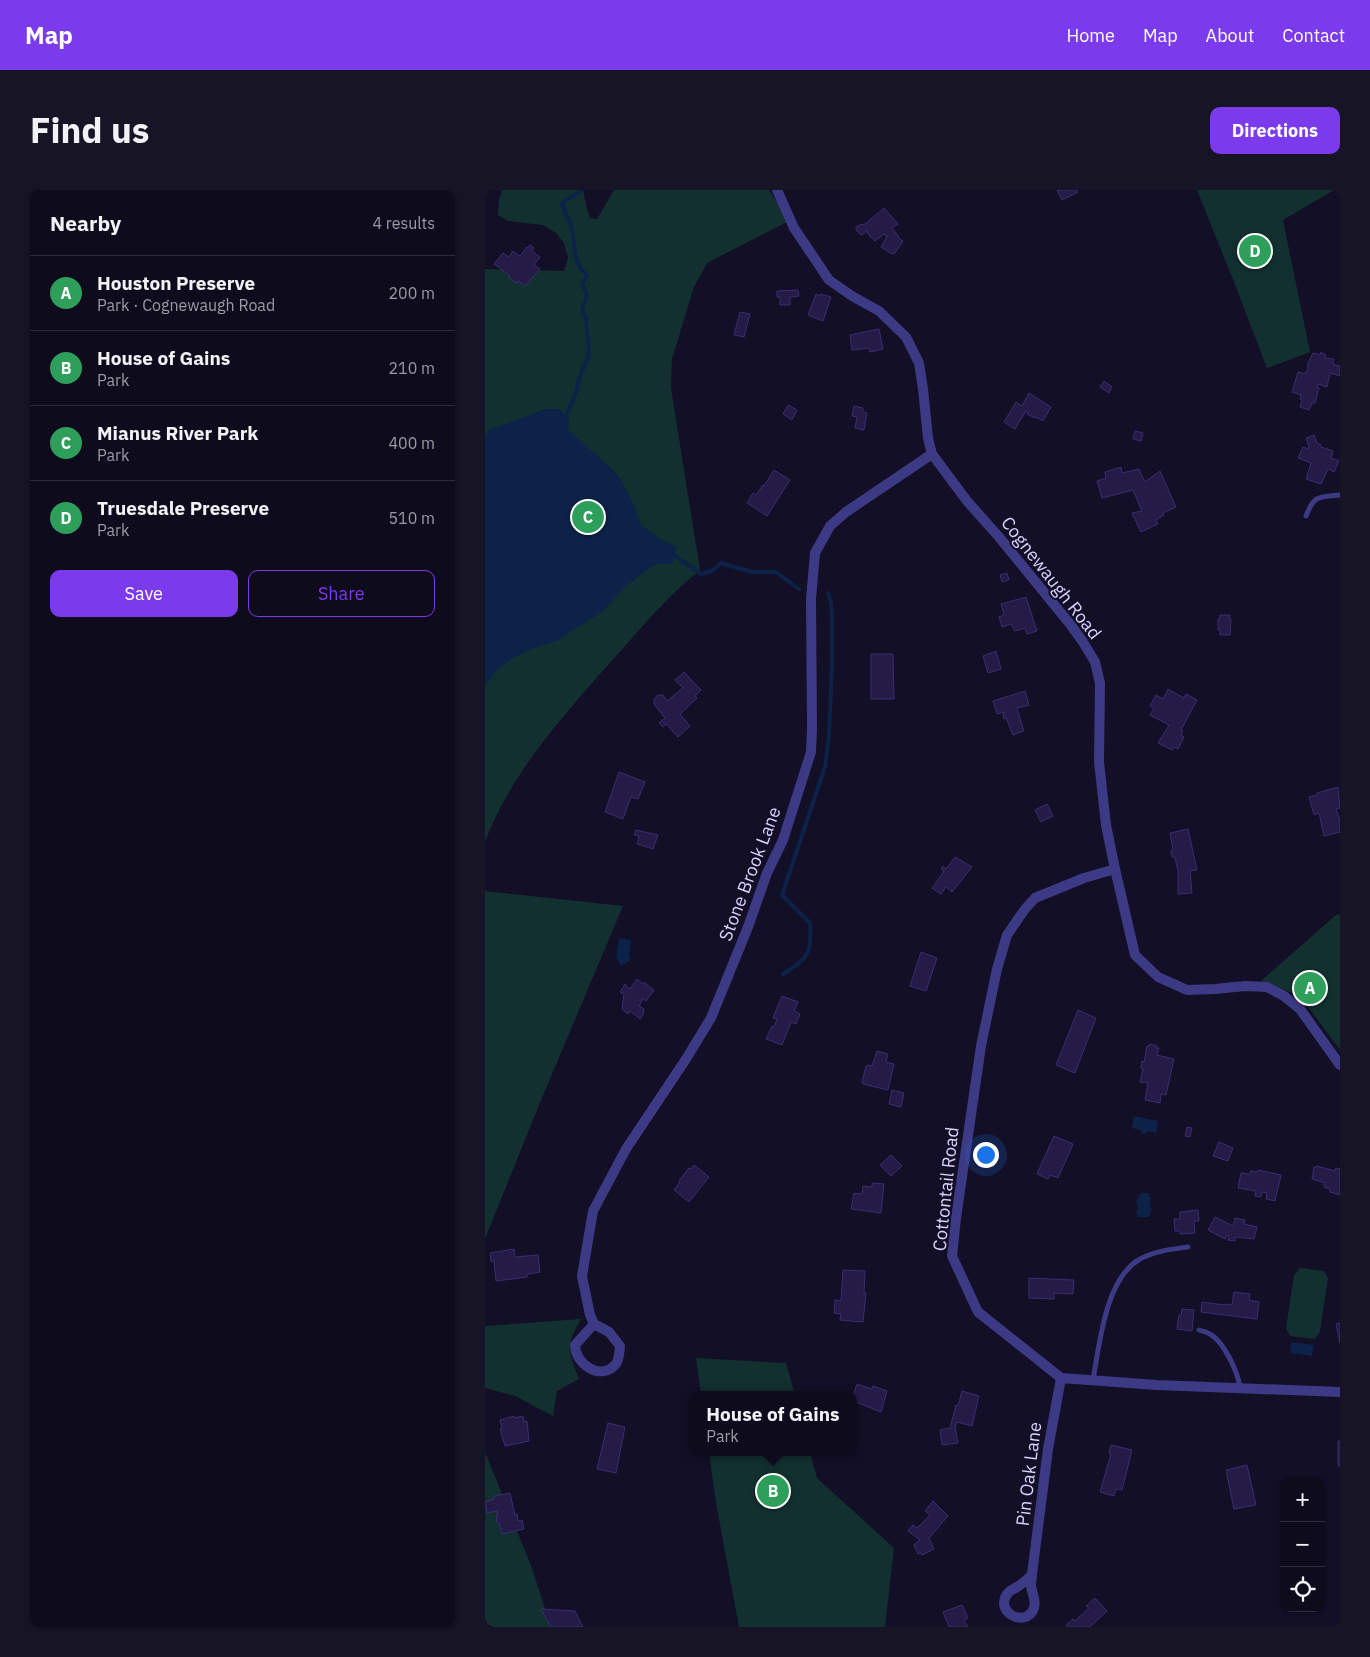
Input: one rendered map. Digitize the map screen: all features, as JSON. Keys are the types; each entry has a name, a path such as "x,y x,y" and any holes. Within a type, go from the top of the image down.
{"street":[{"name":"Cognewaugh Road","path":"777,190 794,228 829,280 879,311 906,337 919,363 928,438 932,454 967,501 1070,624 1095,662 1100,683 1099,762 1106,825 1135,955 1158,977 1187,990 1245,986 1267,988 1284,996 1300,1009 1340,1065"},
{"name":"Stone Brook Lane","path":"594,1324 582,1276 593,1211 626,1149 711,1018 748,927 767,873 783,840 811,752 813,729 811,599 815,553 830,526 846,512 932,454"},
{"name":"Cottontail Road","path":"1061,1378 978,1312 952,1256 956,1218 981,1046 997,969 1007,935 1035,898 1084,878 1115,869"},
{"path":"594,1324 609,1332 620,1346 619,1357 615,1365 606,1370 589,1368 580,1362 575,1352 575,1346 594,1324"},
{"path":"1061,1378 1157,1385 1340,1392"},
{"name":"Pin Oak Lane","path":"1032,1574 1048,1449 1061,1378"}],"lane":[{"path":"1305,516 1310,504 1319,497 1340,495"},
{"path":"1093,1379 1107,1312 1114,1289 1127,1269 1140,1260 1163,1250 1188,1247"},
{"path":"1199,1330 1209,1333 1222,1348 1239,1378 1240,1389"}],"green space":[{"path":"502,190 583,190 590,218 597,219 614,190 769,190 789,221 707,263 694,287 672,359 671,388 700,570 651,616 556,725 522,771 508,794 485,842 485,269 564,271 568,258 564,243 556,233 543,225 508,221 498,215"},
{"path":"1197,190 1334,190 1283,220 1310,352 1267,368"},
{"path":"485,891 623,906 485,1239"},
{"path":"1340,914 1340,1050 1300,996 1261,981 1336,915"},
{"path":"1300,1268 1324,1271 1328,1278 1320,1332 1315,1339 1290,1336 1286,1328 1294,1275"},
{"path":"581,1319 570,1343 572,1361 579,1379 557,1391 553,1416 515,1396 485,1388 485,1326"},
{"path":"696,1358 786,1363 794,1391 700,1391"},
{"path":"485,1452 532,1568 551,1627 485,1627"},
{"path":"710,1456 811,1456 817,1478 894,1548 885,1627 739,1627 716,1503"}],"water":[{"path":"545,409 559,409 569,418 568,430 610,467 621,480 633,503 641,525 660,539 677,547 672,564 657,564 647,570 626,586 601,613 559,640 534,648 513,658 496,671 485,686 485,437 489,430"},
{"path":"619,938 631,940 629,956 631,960 621,966 616,957"},
{"path":"1134,1116 1158,1121 1156,1133 1148,1131 1142,1134 1141,1130 1132,1128"},
{"path":"1141,1193 1148,1193 1151,1198 1149,1206 1152,1209 1149,1217 1138,1217 1136,1213 1138,1208 1136,1202"},
{"path":"1291,1342 1314,1345 1312,1356 1290,1353"}],"building":[{"path":"1057,190 1077,190 1078,192 1062,200"},
{"path":"884,208 898,224 892,228 903,241 895,253 892,254 881,247 887,237 884,234 875,241 870,237 866,229 866,232 862,235 856,230 856,227 865,224"},
{"path":"530,245 534,248 532,251 540,257 534,265 540,269 525,286 509,278 510,276 494,264 503,253 509,257 513,251 520,256"},
{"path":"798,290 799,296 790,297 790,305 780,305 780,297 777,297 777,291"},
{"path":"816,294 831,297 823,321 808,315"},
{"path":"740,312 750,314 744,337 734,335"},
{"path":"879,329 883,349 870,352 869,348 852,350 850,335"},
{"path":"1321,352 1326,355 1325,358 1334,359 1333,364 1340,366 1340,376 1330,373 1327,387 1318,384 1317,387 1319,388 1315,403 1312,403 1309,410 1300,407 1301,395 1292,392 1298,372 1305,374 1313,353 1320,355"},
{"path":"1104,381 1112,387 1109,393 1100,387"},
{"path":"1029,393 1051,407 1043,421 1027,414 1028,412 1026,411 1015,429 1004,422 1016,402 1022,406"},
{"path":"788,405 797,410 792,420 783,414"},
{"path":"854,406 863,408 863,412 867,413 864,430 855,428 857,417 852,416"},
{"path":"1135,431 1143,433 1141,441 1133,439"},
{"path":"1314,435 1321,447 1333,451 1331,458 1339,461 1334,472 1328,469 1321,484 1306,479 1311,463 1298,458 1303,447 1308,449 1309,446 1306,438"},
{"path":"1121,467 1122,473 1139,469 1145,482 1160,471 1176,507 1163,513 1164,515 1156,520 1158,524 1141,532 1132,513 1142,511 1133,490 1102,498 1097,481 1106,478 1105,472"},
{"path":"774,470 790,480 767,516 747,503 753,493 756,495 764,486"},
{"path":"1007,573 1009,580 1002,582 1000,575"},
{"path":"1026,597 1037,631 1027,634 1025,628 1015,631 1011,624 1002,627 999,617 1004,615 1001,604"},
{"path":"1220,615 1230,615 1230,635 1220,635 1218,619 1220,619"},
{"path":"996,651 1001,669 988,673 983,656"},
{"path":"871,654 893,654 894,699 871,699"},
{"path":"684,672 701,690 695,696 697,698 680,714 690,726 678,737 666,724 663,727 659,723 665,718 654,704 654,699 658,695 663,695 667,701 683,688 675,680"},
{"path":"1168,689 1184,698 1186,694 1197,700 1181,730 1183,731 1181,735 1184,737 1178,749 1174,747 1172,750 1158,743 1169,725 1150,715 1154,708 1150,706 1156,695 1163,699"},
{"path":"1025,691 1029,705 1017,708 1024,731 1013,735 1006,718 1004,719 1003,714 1005,713 997,714 993,701"},
{"path":"619,772 645,782 638,799 631,797 623,819 605,812"},
{"path":"1338,787 1340,808 1336,809 1340,821 1340,832 1324,836 1319,813 1314,815 1309,797"},
{"path":"1047,804 1053,816 1041,822 1035,810"},
{"path":"1188,829 1197,870 1190,871 1192,893 1178,894 1178,872 1175,857 1172,857 1171,851 1173,850 1170,833"},
{"path":"636,830 658,835 653,849 637,844 639,836 634,835"},
{"path":"955,857 972,867 952,892 946,887 941,894 932,888 944,871 941,869 943,866 946,869"},
{"path":"921,952 937,958 926,991 910,986"},
{"path":"637,979 654,990 646,1001 643,999 639,1006 644,1009 640,1019 630,1011 628,1014 622,1009 624,994 620,992 625,984 630,989"},
{"path":"782,996 798,1002 794,1011 800,1014 796,1024 791,1022 782,1045 766,1039 777,1019 773,1018"},
{"path":"1078,1010 1096,1018 1075,1073 1056,1065"},
{"path":"1150,1044 1159,1048 1157,1055 1174,1059 1166,1095 1161,1094 1160,1103 1145,1100 1148,1083 1140,1082 1143,1069 1141,1068 1142,1061 1144,1062 1147,1046"},
{"path":"877,1051 888,1054 886,1062 894,1064 888,1090 863,1084 862,1082 866,1066 872,1066"},
{"path":"892,1090 904,1093 901,1107 889,1104"},
{"path":"1187,1127 1192,1128 1190,1137 1185,1136"},
{"path":"1054,1136 1073,1144 1058,1178 1050,1175 1048,1179 1037,1174"},
{"path":"1219,1142 1233,1148 1228,1161 1213,1156"},
{"path":"891,1155 902,1166 891,1176 880,1165"},
{"path":"694,1165 709,1177 689,1202 674,1190 689,1168 691,1169"},
{"path":"1317,1166 1335,1171 1336,1168 1340,1169 1340,1195 1330,1192 1330,1189 1324,1187 1325,1183 1312,1179 1314,1167"},
{"path":"1258,1170 1281,1175 1275,1201 1266,1199 1267,1193 1262,1192 1261,1197 1255,1196 1256,1191 1238,1188 1241,1173 1250,1174 1251,1171 1257,1172"},
{"path":"872,1183 884,1184 881,1213 851,1209 854,1193 862,1194 863,1186 872,1187"},
{"path":"1198,1210 1199,1221 1194,1221 1195,1233 1180,1234 1180,1231 1175,1231 1174,1219 1180,1219 1180,1212"},
{"path":"1215,1217 1233,1226 1235,1218 1245,1220 1244,1224 1257,1227 1254,1239 1235,1237 1235,1241 1228,1240 1229,1236 1227,1235 1225,1239 1208,1230"},
{"path":"514,1249 515,1257 538,1255 540,1272 528,1274 527,1277 496,1281 494,1261 491,1261 490,1253"},
{"path":"843,1270 865,1271 864,1293 866,1293 863,1322 840,1320 841,1314 834,1313 835,1300 841,1301"},
{"path":"1029,1278 1074,1280 1073,1294 1054,1293 1054,1299 1029,1298"},
{"path":"1234,1292 1250,1294 1249,1300 1259,1302 1257,1319 1201,1312 1202,1302 1232,1305"},
{"path":"1182,1309 1194,1310 1192,1331 1177,1329"},
{"path":"1340,1323 1340,1343 1336,1324"},
{"path":"857,1384 872,1389 873,1386 887,1391 881,1412 857,1403 857,1391 855,1391"},
{"path":"962,1391 979,1396 972,1426 957,1422 955,1428 958,1443 942,1445 940,1430 950,1428"},
{"path":"514,1416 515,1418 523,1416 524,1422 527,1421 529,1441 505,1446 500,1429 502,1429 500,1420"},
{"path":"608,1423 625,1427 616,1473 597,1469"},
{"path":"1338,1441 1340,1441 1340,1466 1338,1466"},
{"path":"1111,1445 1132,1450 1122,1490 1116,1489 1114,1496 1100,1492 1111,1454 1109,1453"},
{"path":"1247,1465 1256,1505 1234,1509 1226,1470"},
{"path":"510,1493 515,1515 517,1514 518,1521 522,1520 524,1529 502,1534 499,1523 497,1523 497,1511 487,1513 485,1502 494,1499 494,1496"},
{"path":"933,1501 948,1516 929,1538 934,1549 922,1555 921,1553 918,1554 914,1545 920,1540 908,1531 913,1525 917,1528 930,1515 925,1511"},
{"path":"1095,1598 1107,1611 1090,1627 1067,1627 1066,1625 1073,1619 1075,1621 1089,1608 1086,1606"},
{"path":"962,1605 968,1618 964,1620 968,1627 949,1627 943,1612"},
{"path":"541,1609 575,1611 583,1627 551,1627"}],"waterway":[{"path":"565,419 589,353 586,319 582,310 587,294 582,284 587,275 578,264 572,230 562,204 582,190"},
{"path":"671,557 675,556 701,574 712,571 721,563 752,572 776,572 799,589"},
{"path":"783,974 804,959 810,942 810,923 782,895 825,767 829,736 832,663 832,619 828,593"}],"place":[{"name":"Truesdale Preserve","path":"1255,251"},
{"name":"Mianus River Park","path":"588,517"},
{"name":"Houston Preserve","path":"1310,988"},
{"name":"House of Gains","path":"773,1491"}]}
